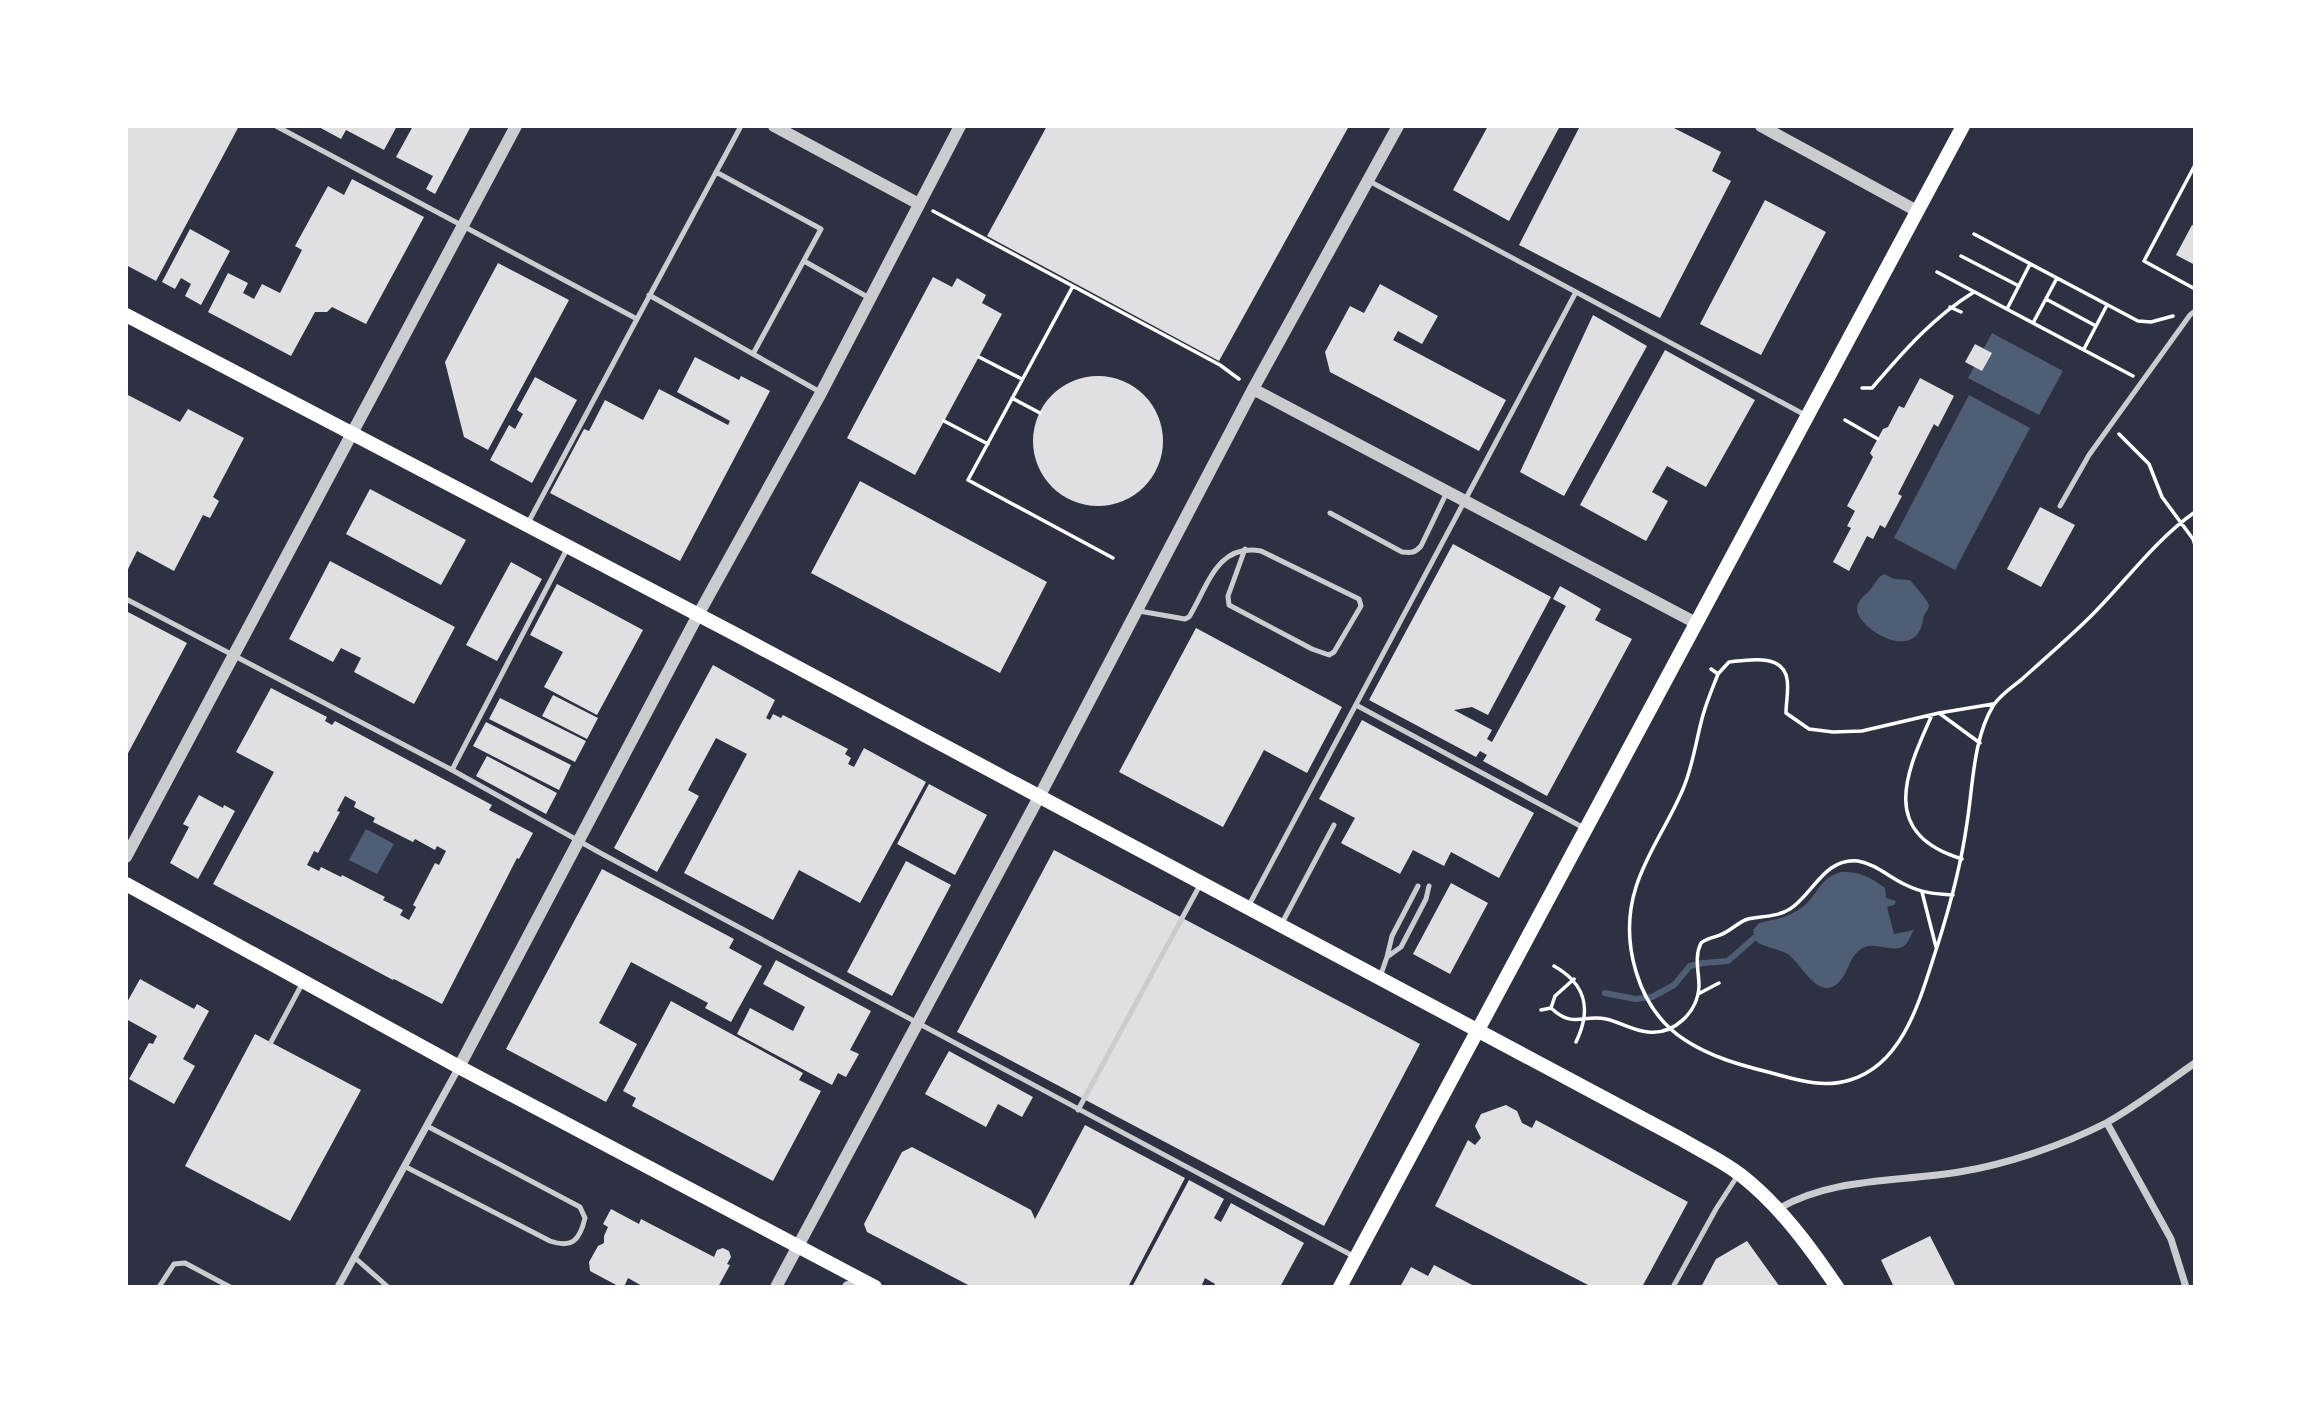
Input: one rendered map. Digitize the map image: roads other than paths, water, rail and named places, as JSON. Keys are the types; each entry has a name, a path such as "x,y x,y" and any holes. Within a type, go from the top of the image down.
{"main road":[{"path":"1340,1287 1963,126"},
{"path":"126,315 698,615 1640,1116 1739,1174 1778,1209 1837,1287"},
{"path":"126,884 459,1067 872,1286"}],"street":[{"path":"126,857 516,126"},
{"path":"774,126 919,204"},
{"path":"338,1287 459,1067 698,615 821,393 960,126"},
{"path":"776,1287 1039,797 1252,389 1398,126"},
{"path":"1767,128 1917,211"},
{"path":"1252,389 1696,623"},
{"path":"1778,1209 1822,1189 1961,1172 2030,1155 2106,1123 2195,1063"},
{"path":"2106,1123 2172,1240 2186,1287"},
{"path":"848,1287 872,1286"}],"lane":[{"path":"276,126 637,319"},
{"path":"527,526 741,126"},
{"path":"716,172 821,229 753,354"},
{"path":"1367,180 1807,416"},
{"path":"804,261 871,299"},
{"path":"1248,907 1576,292"},
{"path":"649,295 821,393"},
{"path":"2060,506 2089,455 2192,313"},
{"path":"1330,513 1402,552 1411,553 1421,546 1447,492"},
{"path":"452,770 568,548"},
{"path":"1136,610 1185,619 1193,610 1221,560 1245,550 1261,551 1359,599 1361,606 1334,652 1329,655 1312,649 1229,605 1228,596 1245,550"},
{"path":"126,599 452,770 579,842 918,1025 1355,1257"},
{"path":"1356,705 1586,829"},
{"path":"1281,925 1335,825"},
{"path":"1078,1110 1202,883"},
{"path":"1380,976 1388,957 1392,936 1418,886"},
{"path":"1388,957 1401,947 1426,900 1429,886"},
{"path":"271,1042 303,981"},
{"path":"404,1166 550,1241 562,1245 573,1242 582,1233 586,1218 579,1207 427,1126"},
{"path":"1673,1287 1716,1209 1739,1174"},
{"path":"354,1257 388,1287"},
{"path":"159,1287 174,1264 185,1262 230,1287"}],"water":[{"path":"1992,333 2063,371 2039,415 1968,378"},
{"path":"1969,395 2030,428 1955,570 1894,538"},
{"path":"1884,574 1894,579 1910,580 1929,606 1918,633 1910,640 1887,638 1866,625 1859,616 1859,603"},
{"path":"366,829 394,844 377,874 349,860"},
{"path":"1841,872 1865,876 1885,888 1886,898 1896,901 1894,905 1887,907 1894,934 1914,930 1902,947 1870,946 1860,950 1835,986 1826,988 1812,980 1792,957 1756,941 1753,930 1759,923 1798,910 1826,880"}],"waterway":[{"path":"1605,993 1635,999 1652,997 1674,985 1690,966 1728,961 1754,938"}]}
